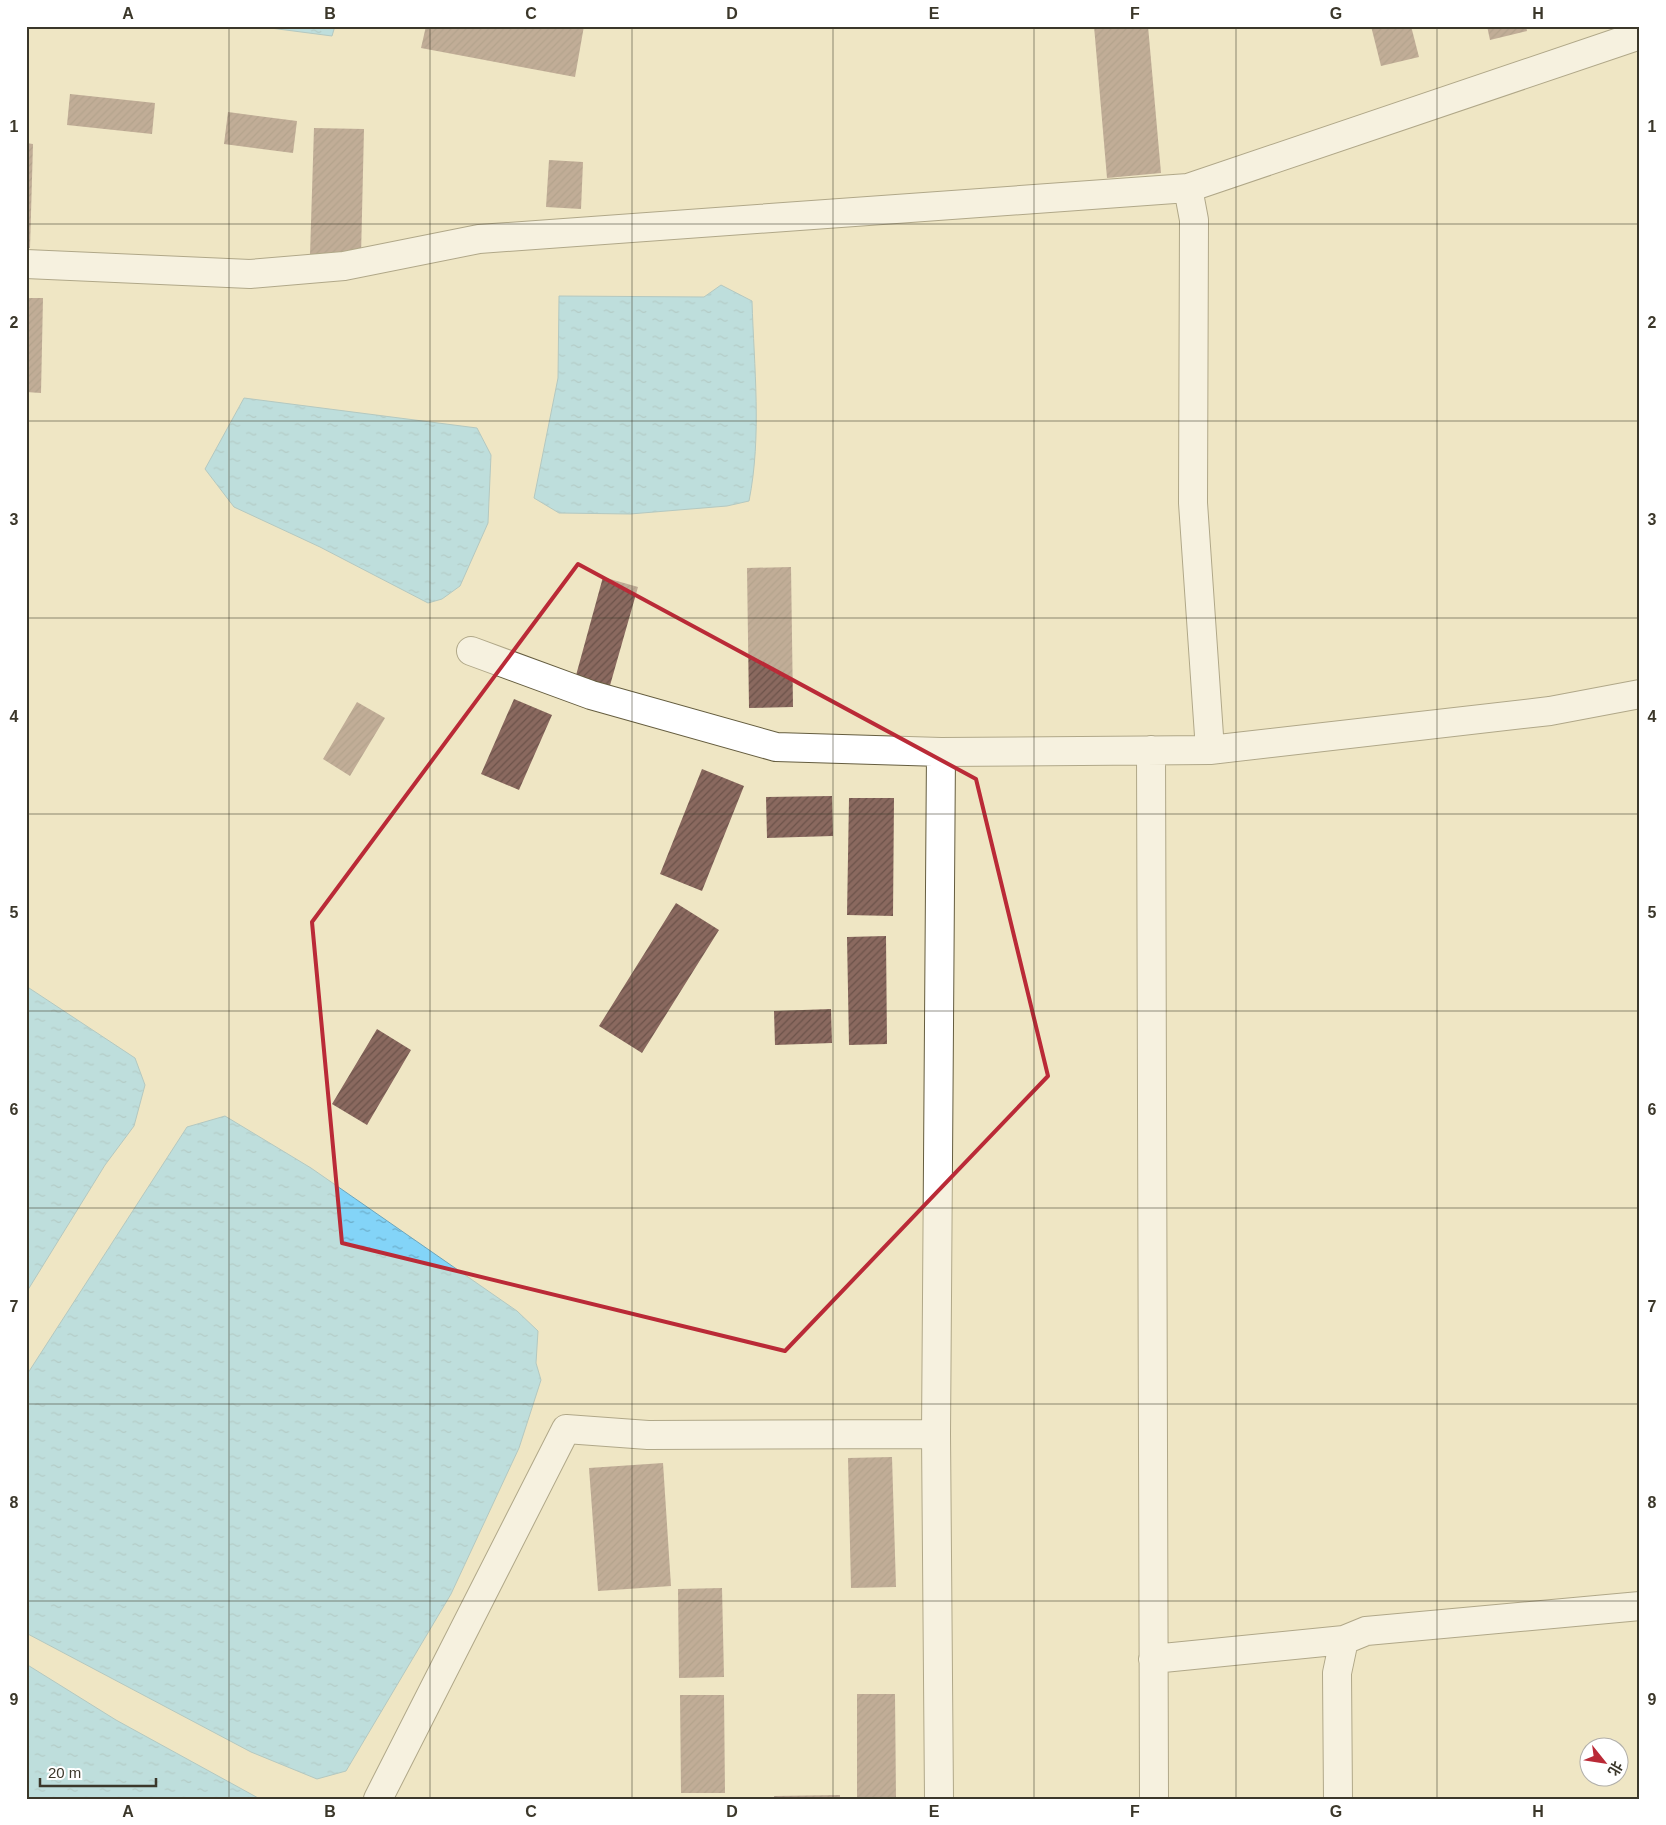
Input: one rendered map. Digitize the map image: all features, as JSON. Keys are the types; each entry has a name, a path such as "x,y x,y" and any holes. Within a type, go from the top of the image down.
{"street":[{"path":"26,264 250,274 344,266 479,239 1188,188 1640,35"},
{"path":"1188,188 1194,220 1193,503 1210,750"},
{"path":"471,651 591,695 776,747 941,752 1210,750 1550,711 1640,694"},
{"path":"1150,750 1154,1799"},
{"path":"939,1799 936,1434 941,752"},
{"path":"378,1799 566,1429 648,1435 936,1434"},
{"path":"1152,1659 1344,1640 1366,1631 1640,1606"},
{"path":"1338,1799 1337,1673 1344,1640"}],"highlighted area":[{"path":"578,564 976,779 1048,1076 785,1351 342,1243 312,922"}],"water":[{"path":"255,26 335,26 332,36"},
{"path":"721,285 752,301 756,427 753,476 749,501 727,506 630,514 559,513 534,498 558,378 559,296 704,297"},
{"path":"244,398 477,428 491,455 488,523 460,586 442,599 428,603 320,547 234,507 205,469"},
{"path":"26,986 135,1058 145,1085 134,1126 105,1165 26,1293"},
{"path":"225,1116 311,1168 517,1311 538,1331 536,1363 541,1380 519,1448 451,1594 346,1771 317,1779 251,1752 26,1633 26,1376 187,1127"},
{"path":"26,1664 116,1720 260,1799 26,1799"}],"building":[{"path":"426,26 584,26 575,77 421,48"},
{"path":"1094,26 1148,26 1161,173 1107,178"},
{"path":"1371,26 1411,26 1419,57 1381,66"},
{"path":"1487,26 1526,26 1527,31 1490,40"},
{"path":"70,94 155,103 152,134 67,125"},
{"path":"228,112 297,121 293,153 224,144"},
{"path":"314,128 364,129 361,256 310,255"},
{"path":"26,143 33,144 30,248 26,248"},
{"path":"549,160 583,162 581,209 546,207"},
{"path":"26,298 43,298 41,393 26,392"},
{"path":"791,567 793,707 749,708 747,568"},
{"path":"603,577 638,587 609,689 575,679"},
{"path":"514,699 552,715 519,790 481,774"},
{"path":"357,702 385,718 350,776 323,759"},
{"path":"702,769 744,786 702,891 660,874"},
{"path":"832,796 833,836 767,838 766,797"},
{"path":"849,798 894,798 893,916 847,915"},
{"path":"676,903 719,930 642,1053 599,1026"},
{"path":"886,936 887,1044 849,1045 847,937"},
{"path":"831,1009 832,1043 775,1045 774,1011"},
{"path":"377,1029 411,1050 367,1125 332,1104"},
{"path":"892,1457 896,1587 851,1588 848,1458"},
{"path":"663,1463 671,1586 598,1591 589,1468"},
{"path":"722,1588 724,1677 679,1678 678,1589"},
{"path":"857,1694 895,1694 896,1799 857,1799"},
{"path":"680,1695 724,1695 725,1793 681,1793"},
{"path":"840,1795 840,1799 774,1799 774,1796"}]}
